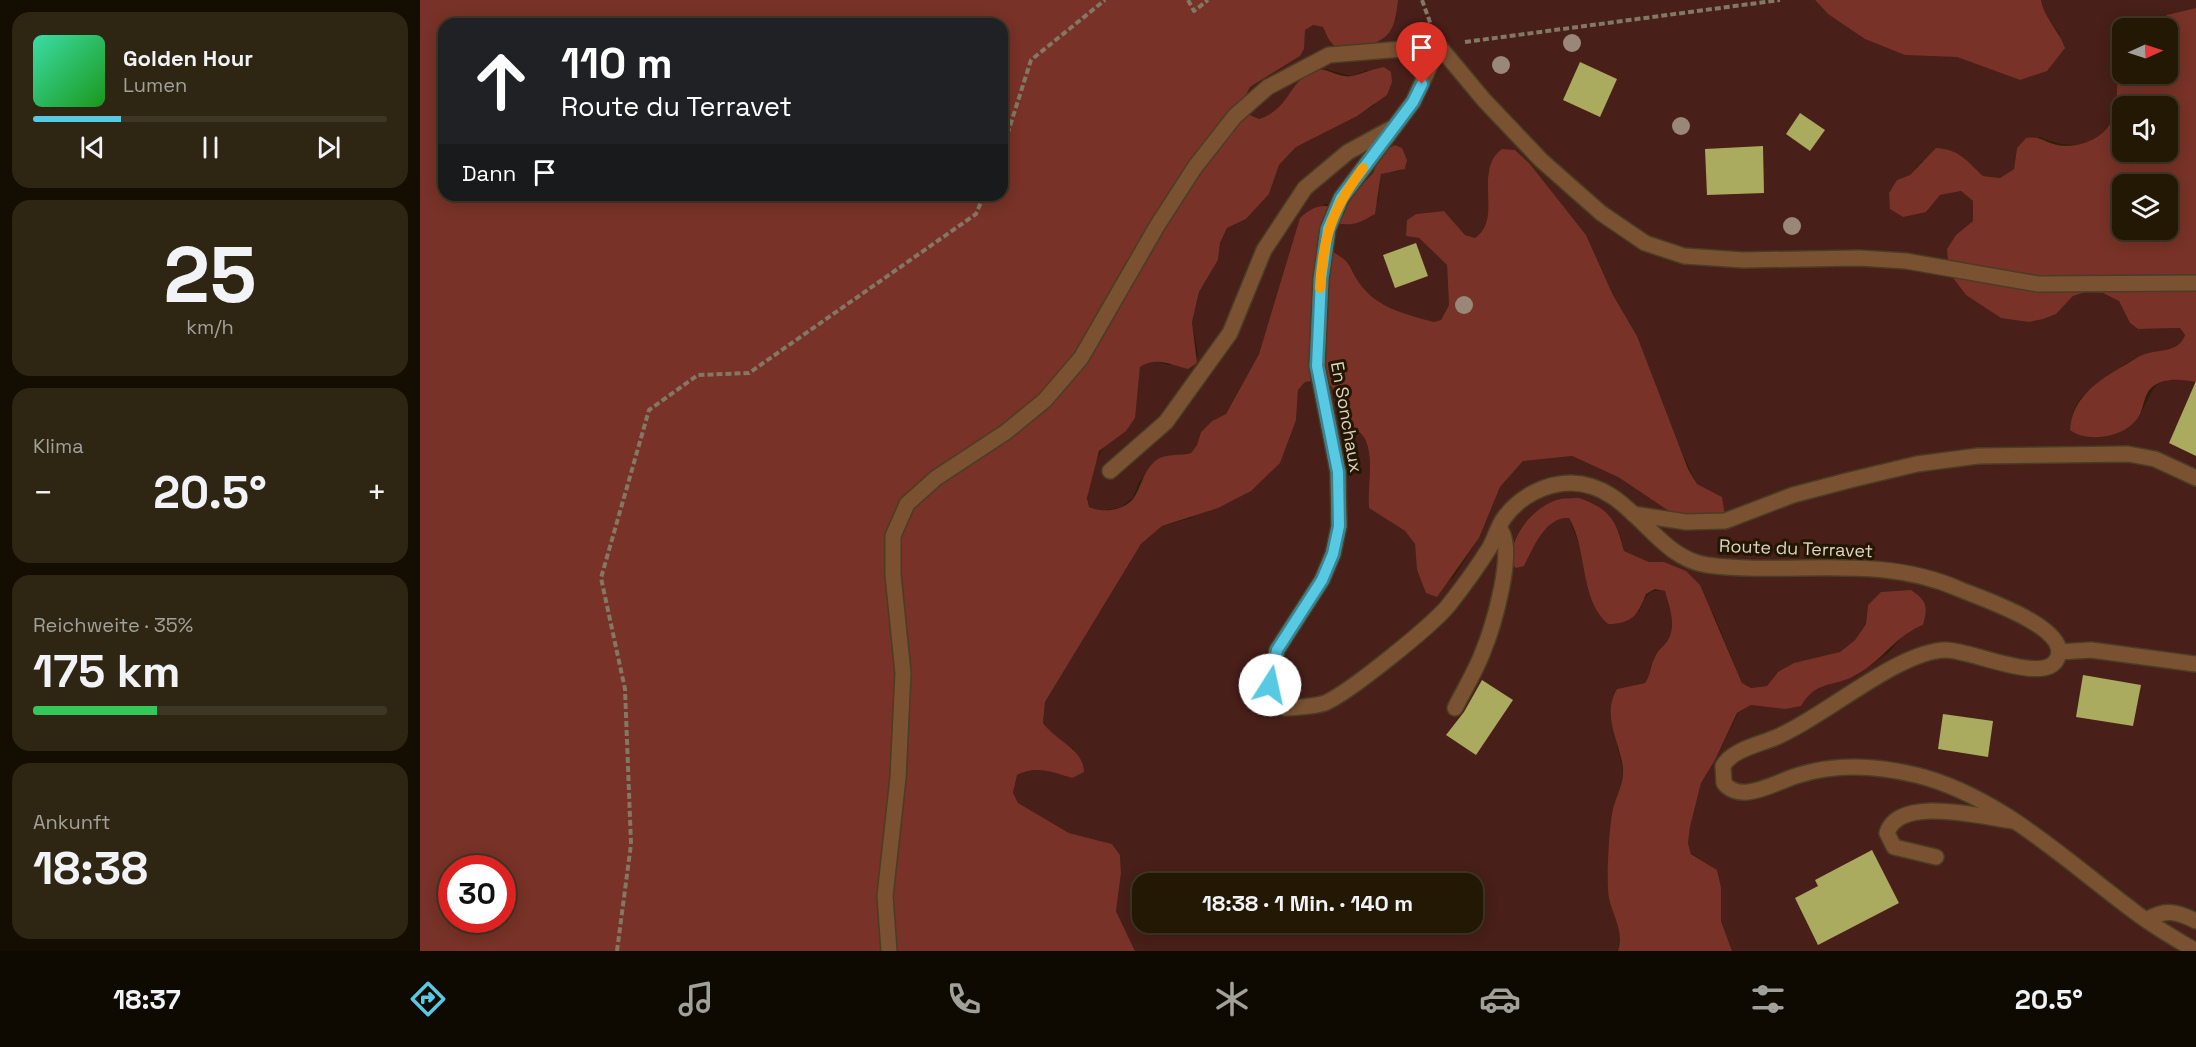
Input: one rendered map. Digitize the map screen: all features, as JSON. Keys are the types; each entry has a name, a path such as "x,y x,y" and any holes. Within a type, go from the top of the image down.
{"street":[{"path":"1110,471 1166,422 1230,333 1264,250 1305,188 1348,152 1394,127 1413,102 1439,46"},
{"path":"1439,46 1484,100 1541,160 1601,213 1645,243 1684,256 1743,260 1859,258 1906,261 2038,284 2196,283"},
{"path":"889,951 885,896 898,778 903,673 893,575 893,536 907,504 936,478 1006,432 1045,400 1081,358 1157,226 1195,167 1235,116 1268,87 1329,55 1439,46"},
{"name":"En Sonchaux","path":"1394,127 1341,198 1328,229 1316,338 1317,366 1338,472 1339,526 1333,554 1322,580 1277,650 1270,685 1286,708 1324,703 1370,672 1444,610 1464,586 1512,510"},
{"path":"1633,514 1686,522 1725,521 1793,495 1839,483 1917,464 1978,456 2128,454 2156,459 2196,478"},
{"name":"Route du Terravet","path":"1512,510 1521,499 1543,487 1568,483 1588,484 1610,492 1681,556 1700,564 1727,567 1815,566 1901,572 1950,585 2034,622 2050,633 2059,652"},
{"path":"1455,708 1483,653 1499,597 1506,561 1506,539 1499,528"},
{"path":"2196,664 2091,650 2059,652 2054,664 2038,670 1959,651 1943,650 1910,658 1797,728 1733,755 1723,766 1724,783 1727,787 1740,792 1762,789 1798,775 1833,768 1872,768 1908,773 1962,791 2013,821 2147,920 2196,951"},
{"path":"1936,857 1894,847 1887,833 1890,825 1906,814 1924,811 2013,821"},
{"path":"2147,920 2157,913 2169,911 2196,921"}],"path":[{"path":"1008,132 1031,60 1105,0"},
{"path":"1188,0 1194,11 1208,0"},
{"path":"1439,46 1780,0"},
{"path":"617,951 631,844 625,689 601,578 649,410 698,375 749,373 976,214 981,201"}],"shaded area":[{"path":"420,0 1398,0 1393,24 1389,33 1381,39 1362,48 1341,49 1331,43 1323,27 1313,25 1305,30 1304,49 1300,56 1250,87 1245,97 1250,115 1259,119 1277,109 1297,83 1315,70 1347,76 1384,67 1391,72 1392,82 1387,95 1357,116 1296,147 1279,165 1269,194 1246,219 1227,228 1220,243 1218,260 1199,292 1192,322 1197,363 1188,369 1158,362 1140,367 1135,418 1126,431 1099,451 1087,498 1089,507 1100,510 1112,510 1129,503 1136,495 1147,470 1154,462 1167,456 1191,453 1197,445 1201,432 1212,421 1226,414 1259,354 1300,218 1318,207 1340,208 1373,173 1382,151 1395,145 1402,148 1407,160 1405,169 1381,174 1375,214 1357,223 1332,224 1319,230 1321,247 1346,261 1359,283 1380,303 1398,311 1434,322 1441,320 1449,305 1447,265 1419,238 1406,236 1407,220 1416,214 1444,211 1465,235 1475,238 1483,229 1487,219 1489,169 1493,158 1502,149 1515,150 1530,164 1586,235 1613,295 1637,336 1688,469 1697,484 1722,497 1725,516 1675,515 1618,477 1572,456 1523,461 1500,487 1479,538 1437,597 1426,593 1417,570 1415,544 1405,531 1369,508 1370,457 1364,437 1343,416 1334,390 1325,379 1305,382 1298,390 1296,420 1280,463 1251,491 1218,508 1162,526 1141,544 1045,702 1043,723 1074,751 1083,764 1084,772 1072,778 1037,770 1017,775 1013,793 1018,803 1069,833 1112,844 1120,855 1121,873 1116,911 1135,951 420,951"},
{"path":"1398,0 1815,0 1828,14 1937,55 1957,57 2020,80 2060,34 2043,12 2041,0 2196,0 2196,8 2176,18 2112,18 2112,84 2117,84 2117,96 2112,96 2112,120 2100,136 2091,141 2071,145 2040,137 2017,148 2014,169 2000,178 1983,176 1974,168 1922,161 1910,175 1897,180 1926,212 1940,195 1961,191 1973,201 1973,221 1957,235 1949,273 1966,295 1984,305 2056,314 2073,296 2086,292 2103,293 2120,301 2130,323 2138,329 2180,328 2185,335 2174,348 2151,352 2131,361 2088,391 2075,407 2070,430 2132,425 2140,415 2153,389 2159,383 2179,379 2196,382 2196,951 1732,951 1721,921 1721,887 1717,870 1691,853 1688,843 1701,783 1738,713 1751,705 1785,709 1822,685 1856,676 1888,653 1908,630 1923,625 1868,605 1866,624 1855,640 1840,652 1778,672 1767,686 1751,688 1742,683 1714,615 1664,562 1649,562 1624,551 1619,532 1579,498 1559,499 1543,507 1524,566 1541,534 1553,522 1569,518 1582,552 1589,593 1639,612 1651,592 1665,591 1672,620 1669,638 1656,654 1645,683 1617,689 1617,746 1623,770 1621,790 1612,813 1609,897 1620,925 1618,951 1135,951 1116,911 1121,873 1120,855 1112,844 1069,833 1017,803 1013,793 1017,775 1037,770 1072,778 1074,749 1053,736 1043,723 1045,702 1141,544 1162,526 1191,518 1296,420 1298,390 1305,382 1325,379 1334,390 1343,416 1364,437 1370,457 1369,508 1405,531 1415,544 1417,570 1426,592 1453,578 1479,538 1500,487 1523,461 1572,456 1618,477 1649,498 1697,484 1676,441 1637,336 1613,295 1586,235 1530,164 1515,150 1488,171 1488,216 1481,232 1475,238 1465,235 1444,211 1416,214 1419,238 1447,265 1449,305 1441,320 1434,322 1416,317 1380,303 1359,283 1347,261 1321,248 1319,230 1323,226 1378,202 1381,174 1405,169 1407,160 1402,148 1395,145 1382,151 1373,173 1340,208 1325,204 1285,272 1259,354 1226,414 1212,421 1201,432 1197,445 1191,453 1167,456 1139,482 1133,498 1121,507 1100,512 1089,507 1089,482 1094,464 1108,443 1125,431 1130,421 1137,399 1140,367 1149,362 1177,365 1198,356 1192,322 1199,292 1218,260 1220,243 1227,228 1246,219 1269,194 1279,165 1296,147 1375,105 1368,70 1351,76 1325,69 1273,115 1259,119 1250,115 1245,97 1250,87 1300,56 1305,29 1313,25 1323,27 1332,45 1396,19"},
{"path":"1815,0 2041,0 2045,13 2065,48 2047,71 2020,80 1957,57 1905,55 1865,39 1828,14"},
{"path":"2196,8 2196,382 2172,380 2156,384 2147,394 2135,422 2118,433 2087,437 2070,430 2072,418 2081,399 2097,383 2142,355 2178,345 2185,335 2180,328 2138,329 2130,323 2119,301 2103,293 2086,292 2073,296 2056,314 2043,319 2029,322 2001,318 1966,295 1949,273 1947,249 1956,235 1973,221 1973,201 1961,191 1940,195 1926,212 1903,217 1890,209 1889,193 1897,180 1910,175 1936,148 1957,153 1983,176 2000,178 2014,169 2017,148 2026,138 2036,138 2065,146 2082,144 2104,132 2112,120 2112,162 2178,162 2178,96 2117,96 2117,84 2178,84 2178,18 2164,18 2167,15"},
{"path":"1579,498 1605,511 1618,531 1624,551 1649,562 1664,562 1686,571 1700,585 1742,683 1751,688 1767,686 1778,672 1794,663 1840,652 1855,640 1866,624 1868,605 1881,592 1911,590 1925,604 1923,625 1913,629 1874,663 1856,675 1819,688 1807,697 1801,706 1785,709 1751,705 1737,713 1715,760 1701,783 1688,843 1691,854 1717,870 1721,887 1721,921 1732,951 1618,951 1620,937 1609,898 1608,869 1612,814 1622,781 1623,769 1611,719 1611,709 1617,689 1645,683 1656,654 1669,638 1672,620 1665,591 1655,589 1646,594 1633,617 1616,624 1608,624 1592,601 1579,545 1569,518 1553,522 1541,534 1524,566 1516,568 1511,563 1514,543 1532,515 1560,499"}],"building":[{"path":"1580,62 1617,79 1600,117 1563,100"},
{"path":"1800,113 1825,130 1810,151 1786,134"},
{"path":"1763,146 1764,193 1707,195 1705,149"},
{"path":"1416,243 1428,276 1395,288 1383,255"},
{"path":"2196,381 2196,456 2169,443"},
{"path":"2083,675 2141,685 2133,726 2076,717"},
{"path":"1482,680 1513,700 1476,755 1446,735 1464,712"},
{"path":"1943,714 1993,721 1988,757 1938,749"},
{"path":"1872,850 1899,903 1818,945 1795,898 1818,886 1815,880"}],"slow traffic":[{"path":"1320,288 1328,229 1341,198 1363,168"}],"route":[{"path":"1270,685 1277,650 1322,580 1333,554 1339,526 1341,499 1338,472 1317,366 1316,338 1328,229 1341,198 1413,102 1422,84"}]}
